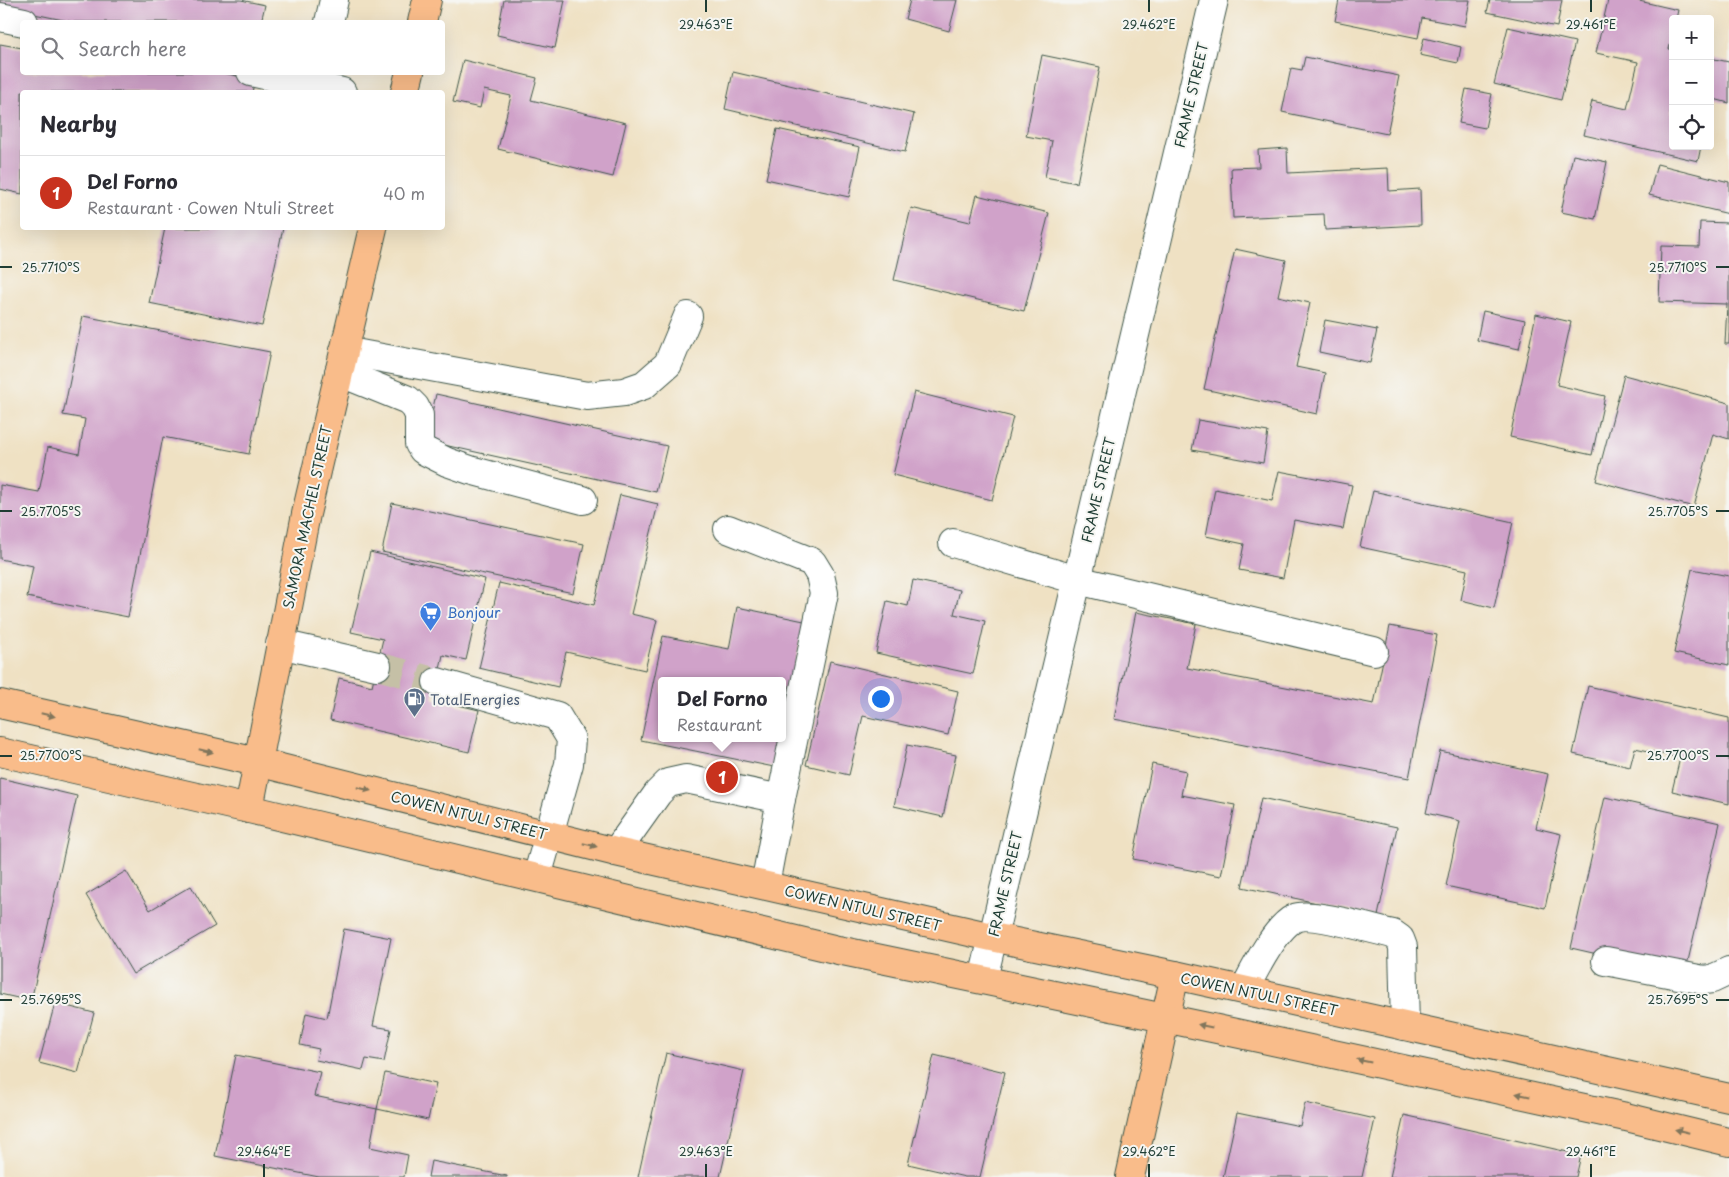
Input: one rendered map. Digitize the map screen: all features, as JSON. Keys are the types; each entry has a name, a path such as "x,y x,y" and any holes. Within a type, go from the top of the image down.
{"main road":[{"path":"422,20 427,0"},
{"path":"406,90 409,75"},
{"name":"SAMORA MACHEL STREET","path":"249,809 306,514 373,230"},
{"name":"COWEN NTULI STREET","path":"0,704 257,762 616,852 992,937 1244,990 1729,1098"},
{"path":"0,752 537,877 838,950 983,979 1626,1117 1729,1142"},
{"path":"1130,1177 1175,975"}],"street":[{"name":"FRAME STREET","path":"983,979 1214,0"},
{"path":"0,17 20,21"},
{"path":"278,75 315,79 338,90"},
{"path":"342,362 587,396 624,392 644,386 668,364 688,316"},
{"path":"342,362 408,400 419,415 420,444 423,450 470,470 583,500"},
{"path":"728,528 812,562 820,575 824,593 765,885"},
{"path":"953,543 1077,580 1374,651"},
{"path":"280,644 377,666"},
{"path":"437,682 556,716 571,739 569,764 537,877"},
{"path":"616,852 658,793 668,783 686,779 781,799"},
{"path":"1244,990 1270,944 1287,924 1295,918 1312,916 1394,934 1400,939 1403,946 1405,1026"},
{"path":"1606,961 1704,980 1712,979 1729,971"}],"building":[{"path":"0,0 241,0 265,5 261,20 63,20 0,7"},
{"path":"504,0 565,0 555,48 497,35"},
{"path":"910,0 957,0 949,31 905,19"},
{"path":"1339,0 1470,0 1465,26 1422,18 1418,38 1335,21"},
{"path":"1490,0 1562,0 1557,27 1487,12"},
{"path":"1608,0 1635,0 1678,10 1677,15 1669,15 1669,150 1700,150 1698,161 1584,135 1592,101 1627,109 1638,62 1596,53"},
{"path":"1508,27 1575,42 1561,100 1494,84"},
{"path":"1424,38 1461,47 1458,63 1420,55"},
{"path":"0,44 20,48 20,75 232,75 255,80 252,90 20,90 20,194 0,189"},
{"path":"1042,55 1100,67 1077,183 1045,177 1052,141 1026,136"},
{"path":"1305,57 1399,76 1387,134 1282,112 1291,68 1302,70"},
{"path":"1714,59 1729,62 1729,103 1714,99"},
{"path":"463,60 537,78 531,100 626,123 613,177 498,149 511,96 484,90 480,108 453,102"},
{"path":"733,72 914,114 905,152 725,109"},
{"path":"1466,89 1492,94 1485,128 1459,123"},
{"path":"777,129 860,147 849,197 766,179"},
{"path":"1287,148 1288,173 1388,168 1389,191 1420,189 1421,225 1325,230 1324,214 1233,218 1231,168 1259,167 1258,150"},
{"path":"1573,155 1607,162 1595,219 1561,212"},
{"path":"1657,164 1729,182 1729,214 1649,195"},
{"path":"977,195 1049,213 1024,311 894,280 911,208 970,222"},
{"path":"1700,222 1729,223 1729,344 1725,344 1727,304 1659,302 1661,246 1699,247"},
{"path":"165,230 283,230 262,326 149,303"},
{"path":"1235,249 1286,260 1278,296 1310,303 1296,367 1325,373 1317,414 1204,389"},
{"path":"1483,311 1525,320 1519,349 1477,340"},
{"path":"1536,314 1571,322 1557,385 1605,396 1592,455 1510,437"},
{"path":"83,316 270,352 249,454 163,437 128,617 27,597 33,566 0,559 0,485 39,492 48,447 79,454 85,419 63,415"},
{"path":"1325,320 1377,330 1370,363 1319,352"},
{"path":"1624,375 1729,403 1729,439 1713,434 1694,507 1596,481"},
{"path":"914,392 1013,417 992,500 893,475"},
{"path":"436,394 667,446 656,492 426,441"},
{"path":"1198,420 1268,432 1263,463 1192,450"},
{"path":"1279,471 1352,485 1343,529 1294,520 1283,578 1239,570 1244,544 1206,536 1215,489 1272,501"},
{"path":"1373,491 1513,522 1494,608 1461,600 1467,570 1360,547"},
{"path":"620,495 658,504 631,614 657,620 645,670 566,652 558,687 479,668 499,583 594,605"},
{"path":"392,503 584,544 573,593 382,552"},
{"path":"370,552 485,579 466,660 443,655 433,699 479,710 469,752 330,720 339,678 372,686 383,639 351,632"},
{"path":"1692,569 1729,576 1729,665 1674,653"},
{"path":"913,580 960,590 954,614 985,621 973,674 876,653 887,601 908,606"},
{"path":"737,607 804,621 786,710 786,677 658,677 658,742 779,742 774,767 641,740 663,636 729,649"},
{"path":"1136,612 1196,624 1187,668 1374,704 1390,626 1437,635 1409,778 1114,719"},
{"path":"830,661 958,691 948,735 863,716 849,775 806,765"},
{"path":"1588,686 1729,718 1729,804 1672,791 1680,758 1635,748 1630,767 1573,754"},
{"path":"907,745 956,755 943,817 894,806"},
{"path":"1440,751 1548,774 1536,828 1561,834 1545,908 1446,886 1460,821 1426,813"},
{"path":"1152,764 1186,771 1181,795 1235,805 1221,876 1133,859"},
{"path":"0,778 77,796 31,1001 0,994"},
{"path":"1605,797 1720,823 1685,974 1571,948"},
{"path":"1261,798 1397,827 1378,916 1242,887"},
{"path":"126,871 150,910 191,886 215,926 133,974 86,895"},
{"path":"344,929 391,938 373,1026 391,1029 384,1062 366,1059 363,1070 316,1060 319,1049 300,1045 306,1013 327,1018"},
{"path":"55,1003 94,1013 78,1073 39,1063"},
{"path":"666,1053 744,1071 720,1177 638,1177"},
{"path":"236,1055 320,1072 314,1096 377,1109 370,1147 408,1155 404,1177 319,1177 215,1156"},
{"path":"934,1055 1005,1072 980,1177 965,1177 908,1164"},
{"path":"385,1073 436,1084 428,1120 377,1109"},
{"path":"1305,1103 1375,1119 1362,1177 1223,1177 1237,1113 1300,1126"},
{"path":"1404,1115 1581,1155 1576,1177 1390,1177"},
{"path":"431,1161 507,1176 507,1177 428,1177"}],"tunnel":[{"path":"377,666 437,682"}],"place":[{"name":"Bonjour","path":"431,631"},
{"name":"TotalEnergies","path":"414,718"},
{"name":"Del Forno","path":"722,777"}]}
